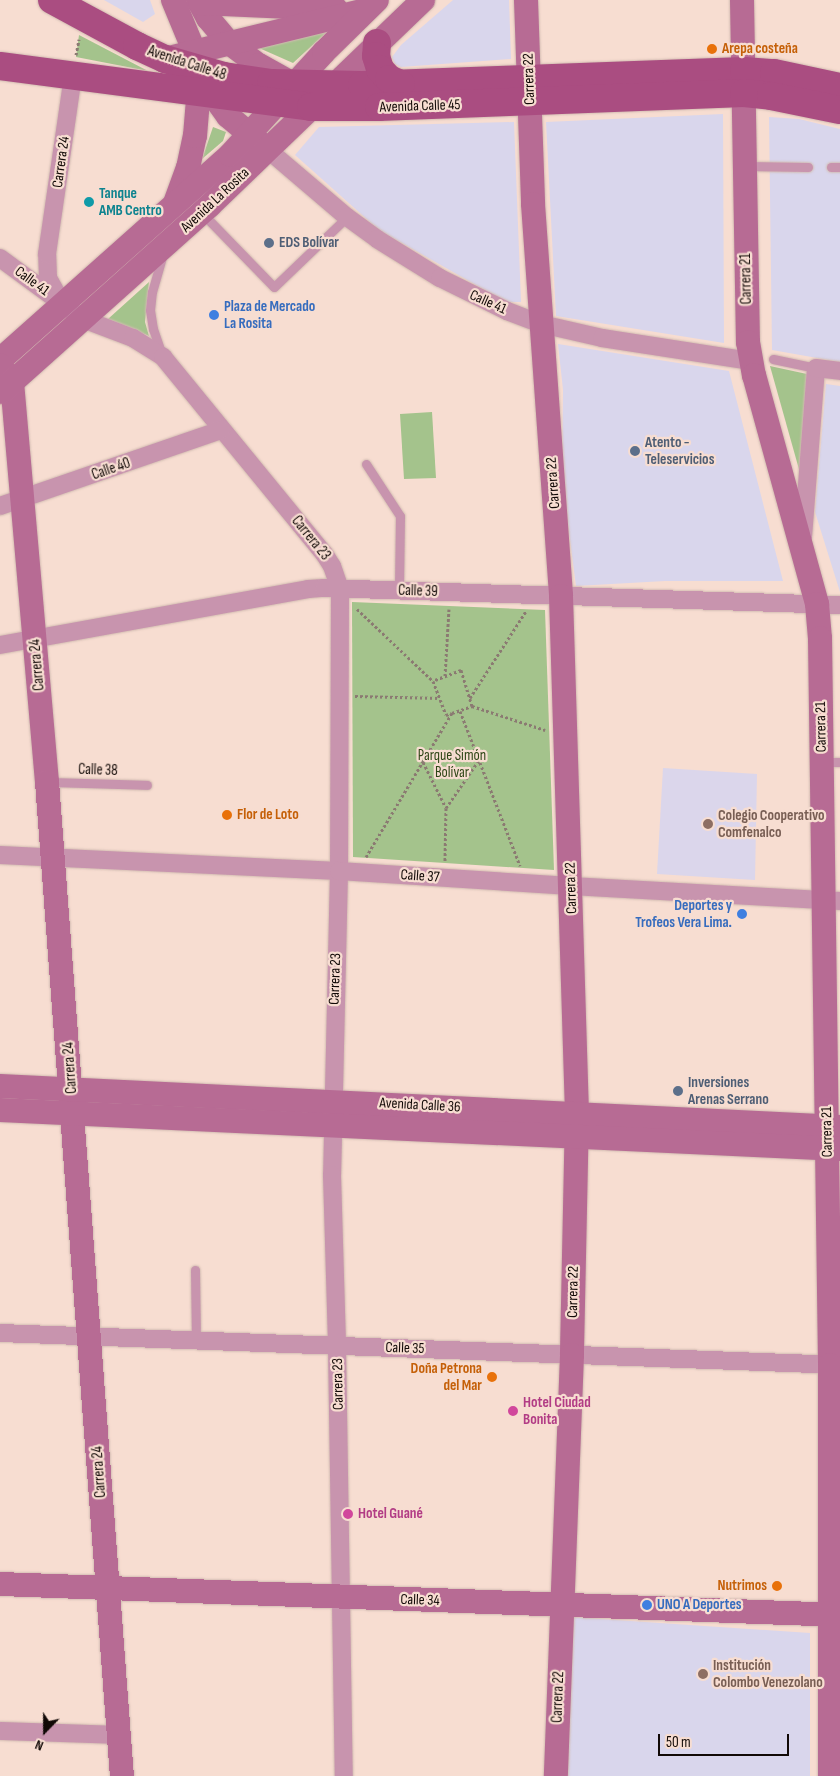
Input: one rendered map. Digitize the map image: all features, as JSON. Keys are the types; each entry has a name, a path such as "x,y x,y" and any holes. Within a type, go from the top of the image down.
{"main road":[{"name":"Avenida Calle 48","path":"52,0 136,46 201,77 333,85"},
{"path":"378,43 376,56 380,69 389,79 401,84"},
{"name":"Avenida Calle 45","path":"0,66 73,76 201,77 276,104 311,107 379,107 530,90 744,82 774,74 840,87"},
{"name":"Avenida Calle 45","path":"744,82 771,96 840,110"},
{"name":"Avenida Calle 45","path":"333,85 401,84 530,90"}],"street":[{"path":"173,0 201,77 228,116 267,149"},
{"name":"Avenida La Rosita","path":"4,380 83,319 166,246 423,0"},
{"name":"Carrera 22","path":"526,0 533,204 561,596 577,1124 572,1355 556,1776"},
{"name":"Carrera 21","path":"742,0 746,295 762,360 802,550 828,604 831,762 835,1365 835,1615 830,1776"},
{"path":"199,2 371,5"},
{"path":"199,2 214,26 228,42 259,65 294,84"},
{"path":"174,206 192,152 201,77 228,42 371,5"},
{"name":"Avenida La Rosita","path":"0,360 174,206 249,134 294,84 371,5"},
{"name":"Carrera 24","path":"64,305 48,278 47,267 73,76"},
{"name":"Calle 41","path":"267,149 347,217 384,244 440,278 481,299 541,324 689,353 762,360"},
{"name":"Calle 41","path":"0,258 64,305"},
{"name":"Carrera 23","path":"64,305 83,319 134,338 163,357 325,555 332,566 340,591 339,871 332,1124 344,1776"},
{"name":"Carrera 21","path":"802,550 816,368"},
{"name":"Calle 41","path":"816,368 840,371"},
{"name":"Carrera 24","path":"4,380 22,499 48,782 122,1776"},
{"name":"Calle 40","path":"0,506 221,430"},
{"name":"Calle 39","path":"0,645 308,589 340,591 399,590 828,604"},
{"name":"Calle 37","path":"0,855 339,871 527,884 832,900"},
{"name":"Avenida Calle 36","path":"0,1086 332,1101 577,1124 833,1137"},
{"name":"Avenida Calle 36","path":"0,1110 332,1124 577,1124"},
{"name":"Calle 35","path":"0,1333 835,1365"},
{"name":"Calle 34","path":"0,1584 835,1615"},
{"path":"0,1731 119,1735"}],"lane":[{"path":"744,166 808,166"},
{"path":"201,213 274,287 347,217"},
{"path":"163,357 153,329 150,310 152,292 166,246"},
{"name":"Calle 41","path":"762,360 816,368"},
{"path":"366,464 400,516 399,590"},
{"name":"Calle 38","path":"48,782 147,785"},
{"path":"195,1270 196,1340"}],"path":[{"path":"73,76 82,16"},
{"path":"340,591 433,681 446,715 472,706 566,737"},
{"path":"445,676 450,592"},
{"path":"470,698 536,595"},
{"path":"433,681 461,670 472,706"},
{"path":"339,695 440,698"},
{"path":"460,710 527,884"},
{"path":"357,872 452,713"},
{"path":"446,808 479,760"},
{"path":"423,762 446,808 444,878"}],"shaded area":[{"path":"104,0 150,0 155,14 143,22"},
{"path":"453,0 509,0 511,59 401,67 395,64 392,57 401,45"},
{"path":"723,114 724,343 556,316 546,122"},
{"path":"769,117 799,119 840,129 840,362 772,350"},
{"path":"514,122 521,302 506,302 379,230 295,155 319,127"},
{"path":"558,344 729,371 783,581 665,581 576,586 562,478 563,390"},
{"path":"826,384 840,386 840,592 815,512"},
{"name":"Colegio Cooperativo Comfenalco","path":"663,768 757,774 755,880 657,874"},
{"path":"571,1617 810,1633 810,1776 567,1776"}],"green space":[{"path":"328,31 293,63 259,48"},
{"path":"79,35 148,71 76,57"},
{"path":"213,127 226,132 223,141 202,159"},
{"path":"149,282 145,322 149,336 108,319"},
{"path":"770,366 807,374 802,480"},
{"path":"432,412 436,478 404,479 400,414"},
{"name":"Parque Simón Bolívar","path":"352,602 545,610 554,870 353,857"}],"place":[{"name":"Arepa costeña","path":"712,49"},
{"name":"Tanque AMB Centro","path":"89,202"},
{"name":"EDS Bolívar","path":"269,243"},
{"name":"Plaza de Mercado La Rosita","path":"214,315"},
{"name":"Atento - Teleservicios","path":"635,451"},
{"name":"Flor de Loto","path":"227,815"},
{"name":"Colegio Cooperativo Comfenalco","path":"708,824"},
{"name":"Deportes y Trofeos Vera Lima.","path":"742,914"},
{"name":"Inversiones Arenas Serrano","path":"678,1091"},
{"name":"Doña Petrona del Mar","path":"492,1377"},
{"name":"Hotel Ciudad Bonita","path":"513,1411"},
{"name":"Hotel Guané","path":"348,1514"},
{"name":"Nutrimos","path":"777,1586"},
{"name":"UNO A Deportes","path":"647,1605"},
{"name":"Institución Colombo Venezolano","path":"703,1674"}]}
